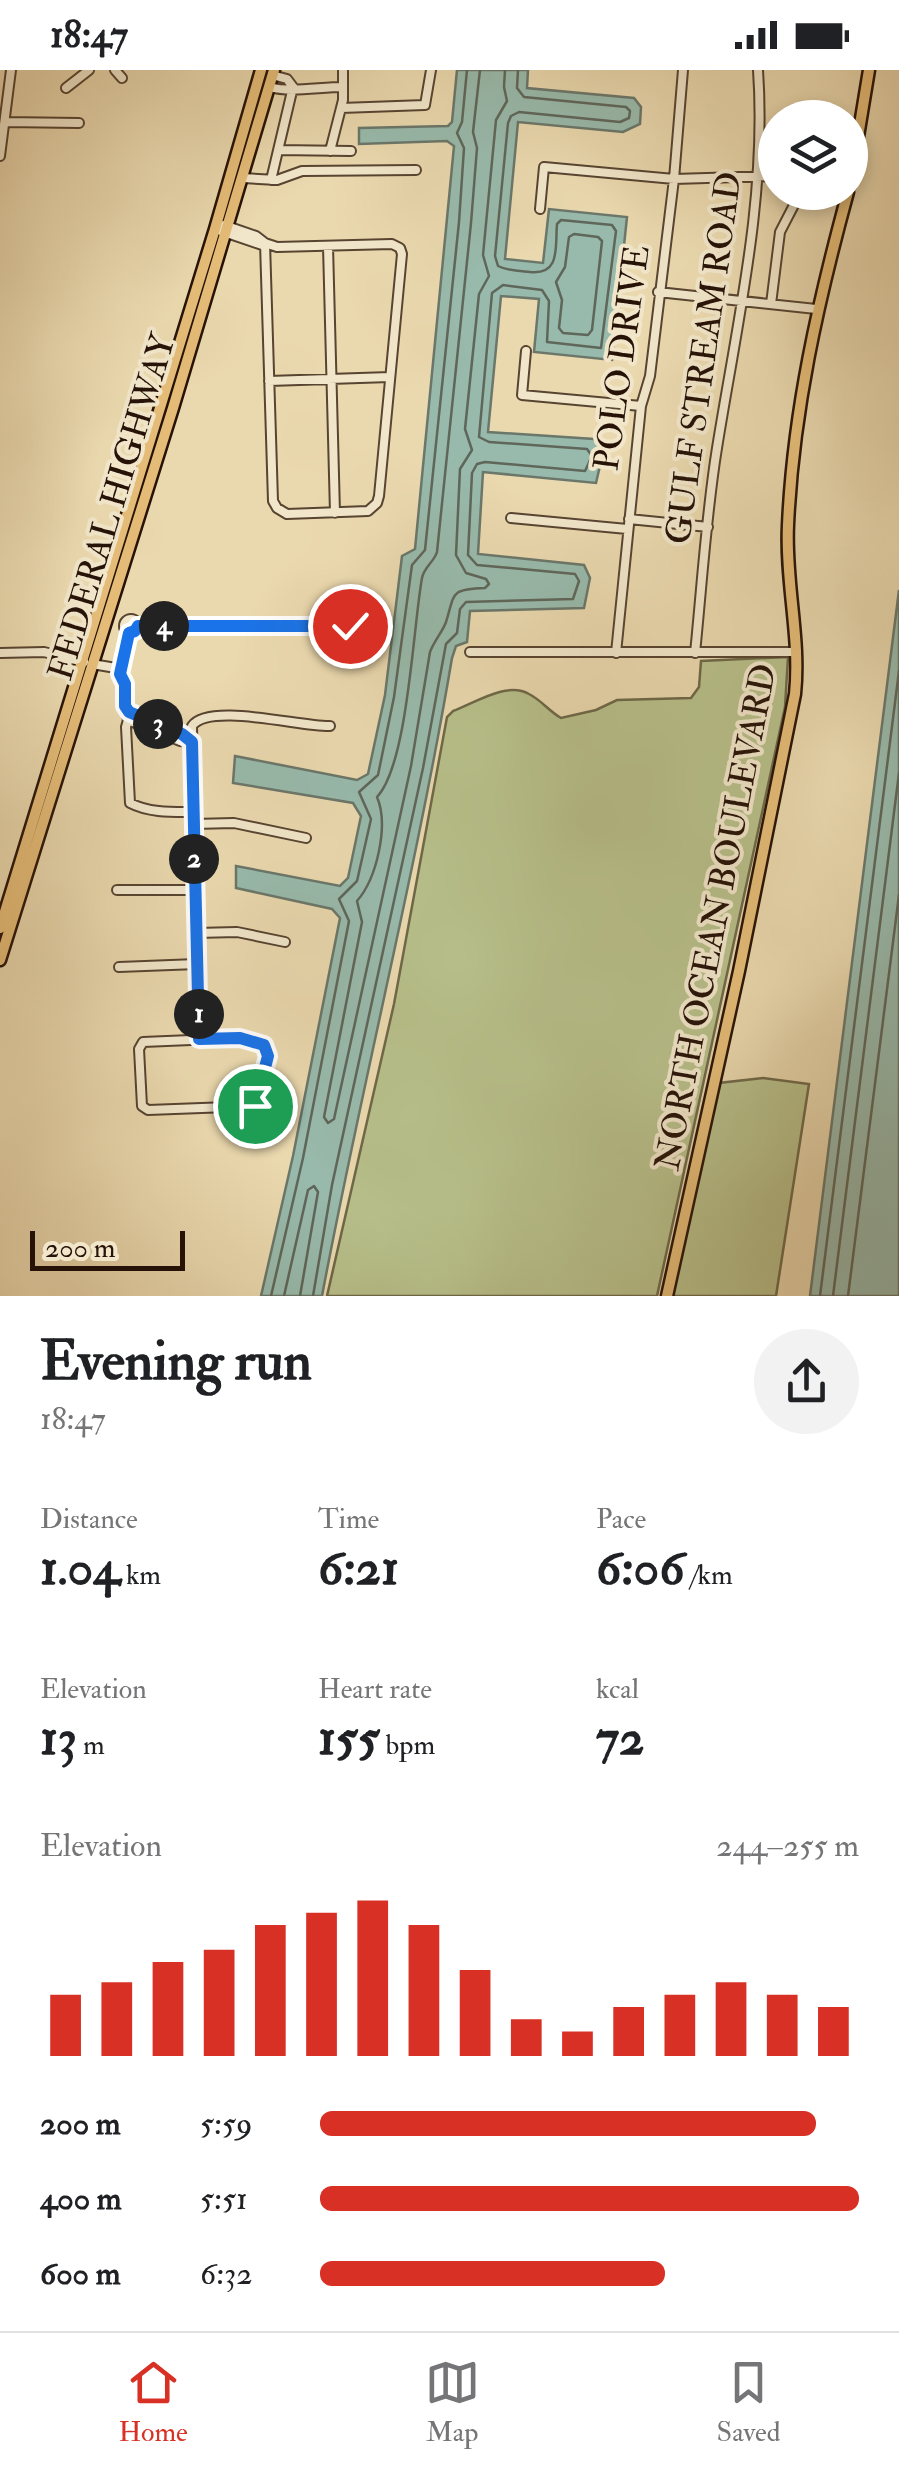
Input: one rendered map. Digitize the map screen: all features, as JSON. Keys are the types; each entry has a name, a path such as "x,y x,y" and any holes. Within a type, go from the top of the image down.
{"main road":[{"path":"863,100 868,70"},
{"name":"FEDERAL HIGHWAY","path":"0,960 34,850 36,811 143,506 154,447 178,373 174,363 244,178 269,75"},
{"name":"FEDERAL HIGHWAY","path":"0,928 87,663 128,508 154,447 269,75"},
{"name":"NORTH OCEAN BOULEVARD","path":"667,1296 795,694 796,652 788,571 790,495 816,308 843,210"},
{"path":"128,508 134,516 135,529"}],"street":[{"path":"0,156 11,70"},
{"path":"66,88 89,70"},
{"path":"115,70 122,78"},
{"path":"330,151 342,108 343,70"},
{"path":"342,108 425,105 431,70"},
{"name":"POLO DRIVE","path":"616,653 641,406 650,380 674,179 683,70"},
{"name":"GULF STREAM ROAD","path":"758,70 760,100"},
{"path":"269,75 285,91 293,87 343,87"},
{"path":"270,180 293,87"},
{"path":"5,122 79,122"},
{"path":"279,150 351,151"},
{"path":"540,209 544,166 674,179 758,176"},
{"path":"244,178 270,180 302,171 416,170"},
{"name":"GULF STREAM ROAD","path":"694,652 716,454 758,176"},
{"path":"771,304 780,232 791,210"},
{"path":"222,228 277,247 392,244 400,248 379,496 374,506 364,512 287,514 276,508 272,497 265,243"},
{"path":"328,246 336,512"},
{"path":"658,292 816,308"},
{"path":"526,351 522,395 641,406"},
{"path":"269,381 390,376"},
{"path":"512,518 708,527"},
{"path":"120,674 129,633 124,628 126,621 134,620 138,626 350,626"},
{"path":"0,653 44,652 116,668 125,684 130,803 169,812 193,812"},
{"path":"470,652 796,652"},
{"path":"125,706 129,712 192,742"},
{"path":"199,1039 192,726 203,717 257,717 330,726"},
{"path":"128,720 192,742"},
{"path":"194,824 234,823 306,838"},
{"path":"117,890 195,890"},
{"path":"196,933 237,932 285,942"},
{"path":"119,968 197,964"},
{"path":"240,1038 264,1045 268,1056 257,1102 247,1108 145,1109 140,1099 140,1045 150,1040 199,1039 240,1038"}],"green space":[{"path":"788,657 785,707 657,1296 327,1296 394,1004 447,717 481,699 511,690 529,694 561,718 596,710 617,700 691,698 699,687 701,661"},
{"path":"763,1078 809,1084 776,1296 672,1296 719,1083"}],"water":[{"path":"457,70 528,70 527,88 634,98 641,107 640,124 623,132 518,122 505,259 543,263 549,209 627,217 612,360 534,352 539,299 501,296 488,432 594,439 603,453 596,483 483,472 478,554 584,565 590,578 584,608 470,611 467,642 456,646 452,658 322,1296 261,1296 340,918 332,909 236,888 236,866 340,886 348,878 361,816 353,803 233,783 235,756 357,780 368,774 385,695 402,556 415,549 454,146 447,141 359,144 359,128 448,126 452,122"},
{"path":"899,590 899,1296 810,1296"}],"route":[{"path":"255,1106 268,1056 262,1042 199,1039 192,742 129,712 120,674 129,633 138,626 350,626"}]}
